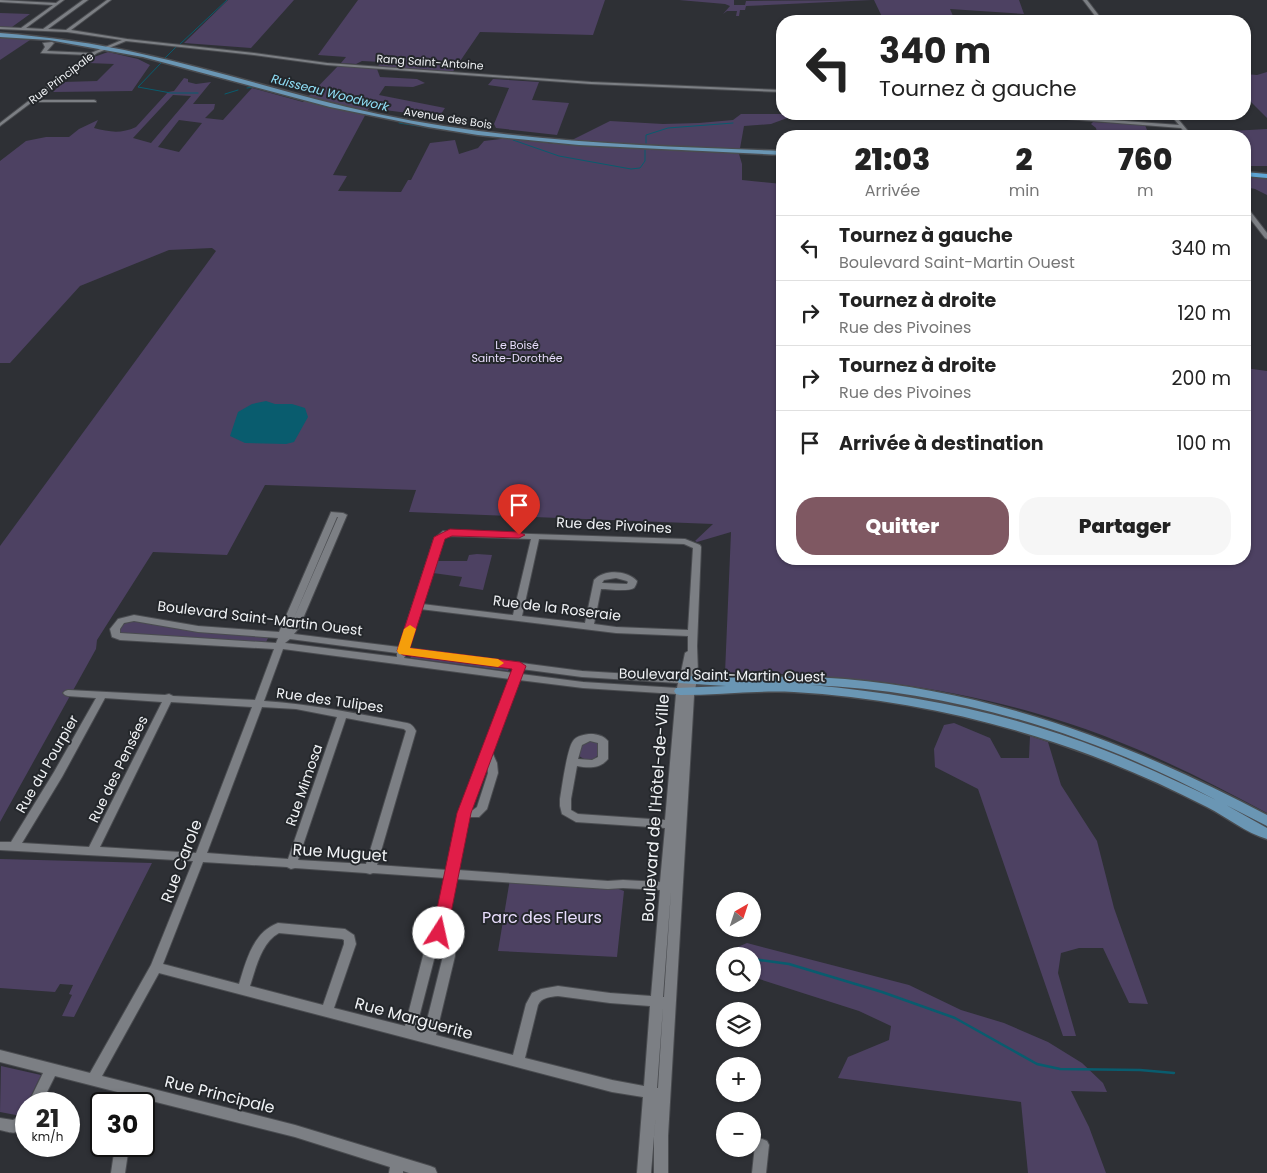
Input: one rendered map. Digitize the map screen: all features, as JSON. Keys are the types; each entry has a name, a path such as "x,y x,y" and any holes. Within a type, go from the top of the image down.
{"highway":[{"path":"1251,173 1267,174"}],"main road":[{"name":"Avenue des Bois","path":"0,35 60,39 107,47 199,68 306,100 450,129 594,145 776,153"},
{"name":"Boulevard Saint-Martin Ouest","path":"686,686 802,680 848,683 905,690 984,706 1058,727 1125,751 1194,782 1267,821"},
{"name":"Boulevard Saint-Martin Ouest","path":"686,686 828,691 896,699 987,717 1048,734 1133,766 1199,797 1267,834"}],"street":[{"path":"28,2 34,0"},
{"path":"22,29 62,0"},
{"path":"45,29 86,0"},
{"path":"67,31 109,0"},
{"path":"1085,0 1096,15"},
{"path":"0,1 57,4"},
{"name":"Rang Saint-Antoine","path":"0,28 77,32 127,40 327,64 495,77 776,91"},
{"name":"Rue Principale","path":"0,125 92,54 127,40"},
{"path":"48,47 44,52 92,54"},
{"path":"242,60 254,54"},
{"path":"30,102 94,101"},
{"path":"1092,120 1182,127"},
{"path":"1177,120 1185,130"},
{"path":"1251,216 1267,237"},
{"path":"334,514 342,515 294,628 284,639 334,514"},
{"name":"Rue des Pivoines","path":"399,661 438,541 444,534 453,532 685,542 694,544 698,550 692,646"},
{"path":"518,618 536,536"},
{"path":"589,627 597,586"},
{"name":"Rue de la Roseraie","path":"418,606 589,627 692,633"},
{"name":"Boulevard Saint-Martin Ouest","path":"518,671 399,661 284,639 120,637 116,635 115,629 119,622 132,618 198,629 403,651 518,671 605,687 686,686"},
{"name":"Rue Carole","path":"94,1079 156,967 284,639"},
{"name":"Boulevard de l'Hôtel-de-Ville","path":"661,1173 658,1094 686,686 694,669 692,646"},
{"path":"409,1033 431,948 439,933 464,813 518,671"},
{"name":"Rue des Tulipes","path":"68,692 296,706 407,726 411,731 370,870"},
{"name":"Rue du Pourpier","path":"14,847 103,694"},
{"name":"Rue des Pensées","path":"92,852 169,697"},
{"name":"Rue Mimosa","path":"291,865 343,714"},
{"path":"464,813 475,814 482,809 494,773 487,752"},
{"path":"572,762 565,803 569,814 576,818 676,825"},
{"name":"Rue Muguet","path":"0,846 200,857 291,865 608,885 672,886"},
{"path":"243,990 263,938 269,931 278,928 345,934 350,938 350,944 327,1012"},
{"path":"429,1038 449,956 449,944 439,933"},
{"name":"Rue Marguerite","path":"156,967 518,1062 621,1088 658,1094"},
{"path":"518,1062 532,1004 536,997 558,991 610,998 664,1002"},
{"name":"Rue Principale","path":"0,1056 94,1079 125,1092"},
{"path":"40,1092 52,1069"},
{"name":"Boulevard de l'Hôtel-de-Ville","path":"644,1173 658,1094"},
{"name":"Rue Principale","path":"155,1102 295,1131 397,1168 430,1173"},
{"path":"0,1124 15,1127"},
{"path":"759,1173 762,1145"},
{"path":"118,1173 120,1157"}],"green space":[{"path":"228,0 294,0 251,48 184,43"},
{"path":"358,0 605,0 593,35 480,32 452,73 378,66 382,62 341,63 346,57 318,55"},
{"path":"679,0 734,0 734,5 745,5 746,1 872,0 746,6 745,10 740,10 739,16 736,16 737,11 727,11 723,14 730,6 725,4"},
{"path":"874,0 1019,0 1024,14 950,9 953,15 881,15"},
{"path":"0,13 30,14 12,27 0,27"},
{"path":"0,38 4,38 30,40 0,60"},
{"path":"108,52 138,59 150,65 132,91 53,92 63,82 97,81 114,64 88,63 94,57"},
{"name":"Le Boisé Sainte-Dorothée","path":"338,66 377,69 380,77 417,79 425,83 413,87 385,86 379,95 445,108 439,117 369,108 333,175 347,176 338,191 401,192 408,180 411,180 430,143 455,140 459,154 478,148 484,141 509,138 555,144 570,141 610,121 663,124 699,123 733,120 741,114 776,114 776,120 782,120 771,124 744,126 739,154 742,164 742,180 776,183 776,565 1251,565 1251,369 1267,371 1267,813 1183,770 1125,744 1065,722 997,703 882,682 804,675 725,673 731,532 695,541 713,524 409,512 416,490 265,485 227,555 153,552 97,640 96,649 0,822 0,546 216,251 212,248 169,250 80,286 10,363 0,363 0,161 26,141 46,137 69,137 79,129 98,120 94,128 105,131 115,132 136,127 168,92 174,91 184,78 188,79 188,82 196,84 211,82 193,104 215,104 214,109 205,118 223,120 252,88 303,102","holes":["173,95 191,96 151,143 133,138","179,120 202,123 179,152 158,147"]},
{"path":"1267,72 1267,118 1251,102 1251,74"},
{"path":"493,79 539,82 532,100 569,103 557,135 496,128 494,124 509,88 488,85"},
{"path":"1093,122 1145,125 1147,130 1096,130 1091,124"},
{"path":"1267,129 1267,166 1251,166 1251,130 1249,130"},
{"path":"1251,176 1267,177 1267,195 1251,188"},
{"path":"469,555 492,555 483,590 459,586 462,577 433,573 435,561 467,561"},
{"path":"134,621 269,636 266,642 126,635 119,632 123,624"},
{"path":"412,656 509,669 508,671 410,658"},
{"path":"954,723 990,738 1001,758 1029,758 1030,736 1048,742 1061,785 1097,841 1114,908 1148,1004 1129,1003 1103,948 1079,948 1061,953 1058,973 1076,1036 1063,1036 978,789 935,767 934,749 944,725"},
{"path":"586,741 598,743 597,756 594,759 584,759 579,756 580,745"},
{"path":"0,859 152,863 74,1017 62,1016 72,995 69,994 73,985 60,984 55,992 0,988"},
{"name":"Parc des Fleurs","path":"510,879 608,885 624,891 617,957 498,951"},
{"path":"747,943 909,985 961,1010 1004,1023 1048,1042 1082,1063 1103,1083 1107,1092 1071,1091 1089,1127 1106,1173 1028,1173 1021,1102 838,1078 848,1057 889,1040 891,1026 859,1011 761,980 761,947 738,947"},
{"path":"1,1066 41,1075 33,1092 15,1092 15,1115 0,1112"}],"water":[{"path":"266,401 275,404 292,404 305,408 308,417 294,442 286,444 245,443 230,436 238,412 252,404"}],"waterway":[{"name":"Ruisseau Woodwork","path":"179,45 227,0"},
{"name":"Ruisseau Woodwork","path":"165,58 177,46"},
{"name":"Ruisseau Woodwork","path":"161,63 138,87 171,93 198,93"},
{"name":"Ruisseau Woodwork","path":"247,88 253,87"},
{"name":"Ruisseau Woodwork","path":"225,94 238,90"},
{"name":"Ruisseau Woodwork","path":"399,123 430,128"},
{"name":"Ruisseau Woodwork","path":"646,143 646,135 668,128 733,123"},
{"name":"Ruisseau Woodwork","path":"513,140 559,156 631,169 640,168 645,161 645,150"},
{"path":"761,960 789,964 882,992 955,1018 1037,1064 1060,1069 1140,1070 1174,1073"}],"slow traffic":[{"path":"410,629 403,651 498,663"}],"route":[{"path":"439,933 464,813 520,666 403,651 440,537 450,532 519,535"}]}
